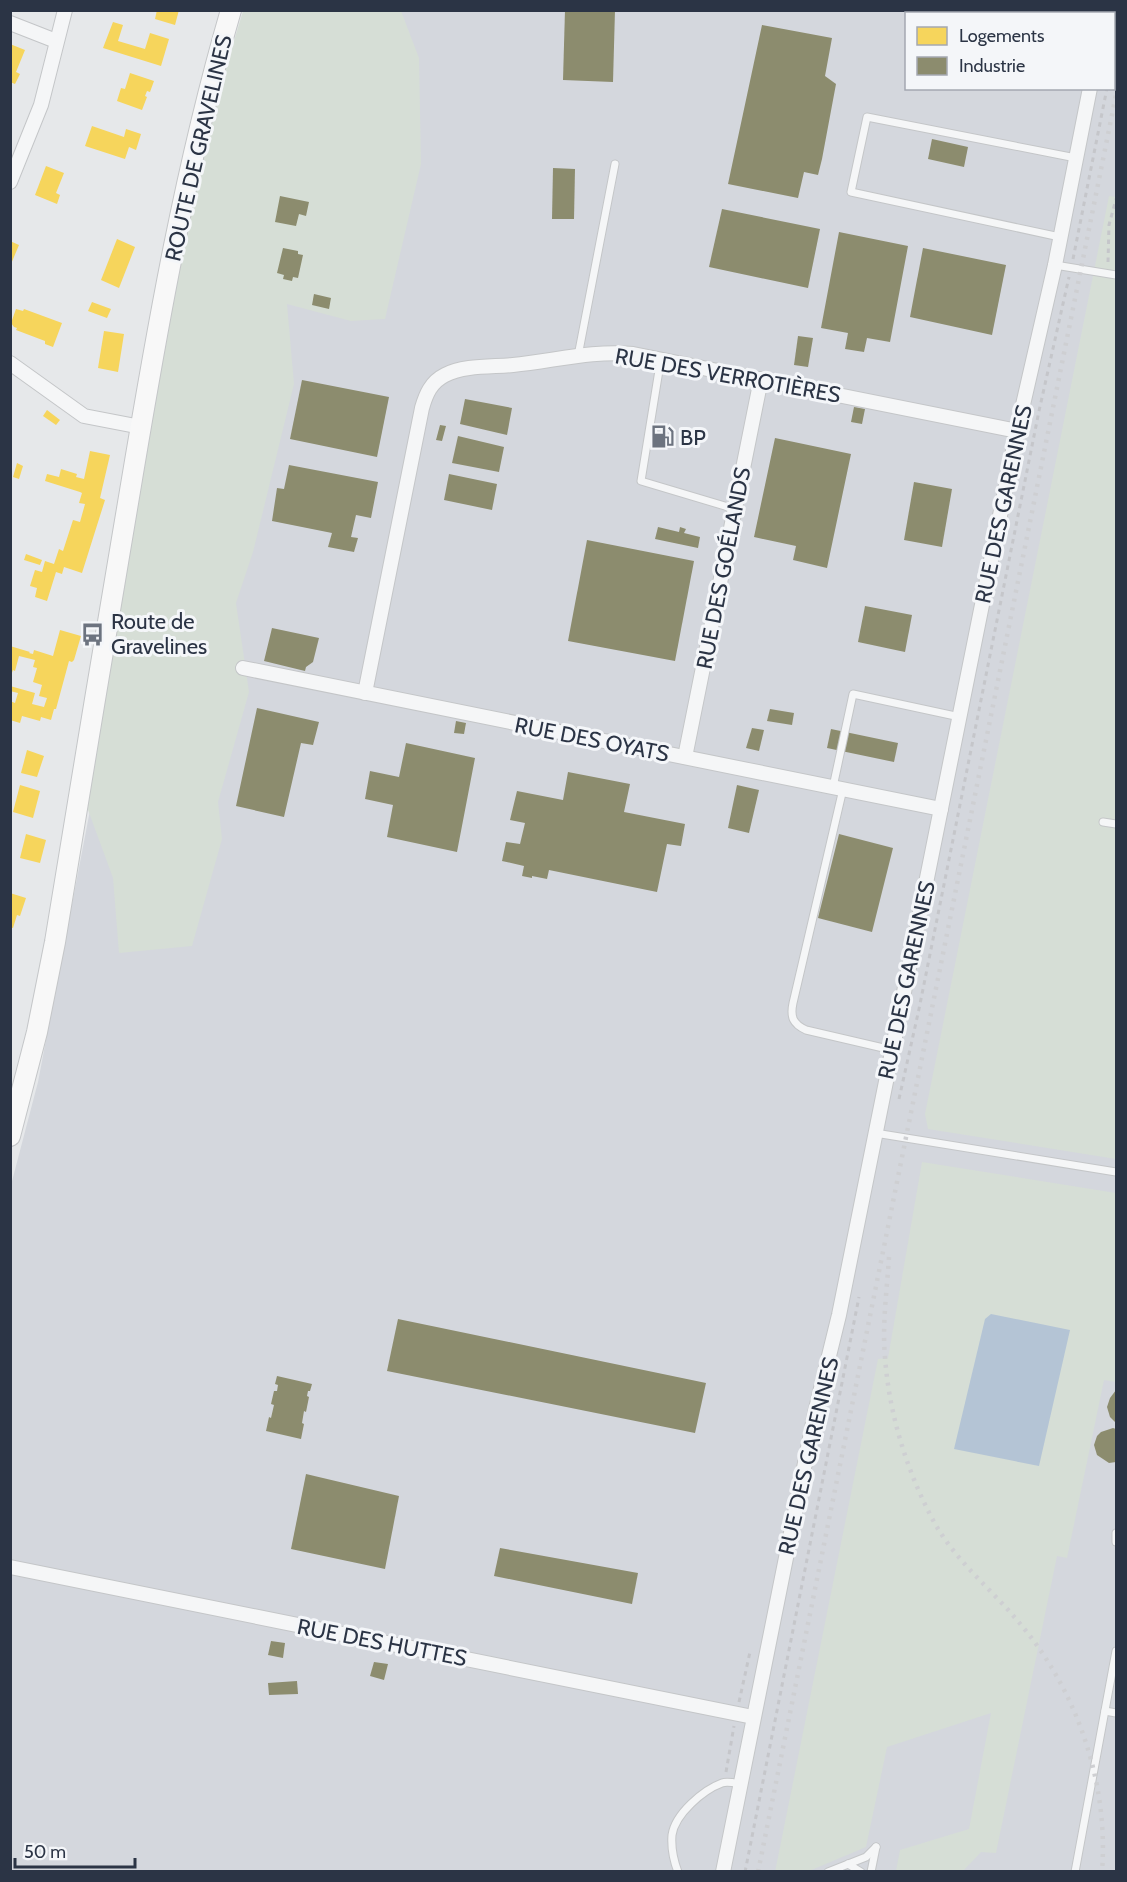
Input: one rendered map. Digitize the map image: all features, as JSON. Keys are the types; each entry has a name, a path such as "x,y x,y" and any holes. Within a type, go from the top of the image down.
{"main road":[{"name":"ROUTE DE GRAVELINES","path":"10,1136 16,1091 37,1032 55,942 166,284 205,105 231,10"}],"street":[{"path":"10,182 41,105 65,10"},
{"path":"10,23 56,41"},
{"name":"RUE DES GARENNES","path":"723,1872 815,1413 839,1315 1017,431 1055,265 1090,90"},
{"name":"RUE DES VERROTIÈRES","path":"365,693 422,408 431,387 444,375 461,370 619,352 661,358 1017,431"},
{"path":"10,363 84,416 141,427"},
{"name":"RUE DES GOÉLANDS","path":"685,757 761,379"},
{"name":"RUE DES OYATS","path":"243,668 941,809"},
{"name":"RUE DES HUTTES","path":"10,1567 753,1717"}],"lane":[{"path":"1060,237 851,192 867,117 1076,158"},
{"path":"578,356 615,164"},
{"path":"1055,265 1116,274"},
{"path":"661,358 641,481 735,509"},
{"path":"892,1050 806,1030 796,1024 791,1016 838,788 853,694 960,717"},
{"path":"1103,822 1116,824"},
{"path":"875,1133 1116,1172"},
{"path":"1116,1533 1116,1542"},
{"path":"1075,1872 1116,1651"},
{"path":"1105,1711 1116,1713"},
{"path":"678,1872 672,1855 672,1833 685,1809 702,1794 724,1782 740,1784"},
{"path":"828,1872 866,1857 876,1848 871,1872"},
{"path":"848,1864 861,1872"}],"path":[{"path":"1107,273 1108,225 1116,200"}],"shaded area":[{"path":"243,11 401,11 419,58 421,164 385,319 351,321 287,304 294,384 253,552 236,603 249,692 218,802 222,839 192,946 119,953 113,878 87,807 182,249 224,74"},
{"path":"268,11 1116,11 1116,1871 11,1872 11,1185 38,1082 153,481"},
{"path":"1109,196 1116,197 1116,1159 928,1129 925,1114"},
{"path":"922,1162 1116,1193 1116,1382 1104,1380 1067,1558 1057,1556 996,1853 981,1852 963,1871 896,1871 900,1850 969,1829 991,1713 887,1747 866,1847 809,1871 775,1872 878,1359 888,1358"}],"water":[{"path":"991,1314 1070,1330 1039,1466 954,1449 985,1319"}],"building: Logements":[{"path":"157,10 179,10 175,25 155,19"},
{"path":"113,22 123,25 118,41 145,49 150,33 169,39 161,66 103,48"},
{"path":"10,44 25,50 16,72 20,74 15,84 10,82"},
{"path":"130,73 154,81 150,92 147,91 142,110 117,101 121,88 125,89"},
{"path":"92,126 124,137 126,129 141,134 136,150 129,147 125,159 85,146"},
{"path":"46,166 64,173 56,193 60,195 57,204 35,195"},
{"path":"117,239 135,247 119,288 101,280"},
{"path":"10,241 19,245 11,264 10,264"},
{"path":"92,302 111,309 107,318 88,311"},
{"path":"16,309 23,311 24,309 62,323 53,347 45,344 45,341 16,330 17,328 11,323"},
{"path":"104,331 124,334 118,372 98,368"},
{"path":"47,410 60,420 56,425 43,416"},
{"path":"90,451 110,455 100,498 105,500 82,573 64,567 62,574 56,572 47,601 35,597 37,588 30,586 35,570 42,572 45,561 54,564 59,549 63,551 73,520 80,522 85,504 79,503 82,493 45,481 47,474 59,477 61,469 84,479"},
{"path":"17,463 23,466 19,479 13,477"},
{"path":"26,554 42,560 40,565 24,560"},
{"path":"60,630 81,636 74,660 69,661 51,720 41,717 40,721 22,716 20,723 10,720 10,701 15,703 18,693 10,691 10,686 35,693 32,704 44,707 47,698 39,696 42,685 33,682 37,668 33,667 35,660 19,656 15,671 13,670 10,678 10,646 33,654 34,650 53,656"},
{"path":"27,750 44,756 37,777 21,773"},
{"path":"20,785 40,791 33,818 13,812"},
{"path":"26,834 46,840 40,863 20,858"},
{"path":"10,893 26,898 13,928 10,927"}],"building: Industrie":[{"path":"565,10 615,10 613,82 563,80"},
{"path":"762,25 832,38 825,76 836,84 822,159 818,175 804,172 798,198 728,184"},
{"path":"932,139 968,147 964,167 928,159"},
{"path":"553,168 575,169 574,219 552,219"},
{"path":"280,196 309,202 306,216 299,214 296,226 275,222"},
{"path":"722,209 820,229 808,288 709,267"},
{"path":"839,232 908,246 890,342 867,338 864,352 845,349 848,333 821,328"},
{"path":"283,248 298,251 298,254 303,255 298,278 293,277 292,281 283,279 284,275 277,273"},
{"path":"923,248 1006,265 992,335 910,317"},
{"path":"314,294 331,298 329,309 312,305"},
{"path":"798,336 813,338 808,367 794,365"},
{"path":"302,380 389,397 377,457 290,439"},
{"path":"465,399 512,408 507,435 460,424"},
{"path":"854,407 865,409 862,424 851,422"},
{"path":"440,425 446,426 442,441 436,440"},
{"path":"458,436 504,447 499,472 452,463"},
{"path":"775,438 851,454 827,568 793,560 796,546 754,537"},
{"path":"289,465 378,482 371,518 356,515 351,537 358,538 354,552 328,547 332,533 272,521 277,488 284,489"},
{"path":"449,474 497,484 492,510 444,500"},
{"path":"914,482 952,489 942,547 904,540"},
{"path":"658,527 679,532 680,527 686,529 684,533 700,537 698,548 655,539"},
{"path":"587,540 694,561 675,661 568,641"},
{"path":"865,606 912,615 905,652 858,642"},
{"path":"272,628 319,638 313,662 306,667 305,671 264,661"},
{"path":"257,708 319,722 313,745 301,743 284,817 236,806"},
{"path":"770,709 794,713 792,725 767,721"},
{"path":"456,721 466,723 464,734 454,733"},
{"path":"752,728 764,730 759,751 746,748"},
{"path":"831,729 898,743 894,762 827,748"},
{"path":"406,743 475,758 457,852 387,837 393,805 365,799 370,771 399,777"},
{"path":"568,772 630,784 624,812 685,824 681,846 667,844 657,892 549,870 547,879 522,876 524,866 502,861 506,842 520,844 525,823 510,820 517,791 563,800"},
{"path":"737,785 759,790 749,833 728,828"},
{"path":"839,834 893,848 872,932 818,918"},
{"path":"398,1319 706,1383 695,1433 387,1371"},
{"path":"277,1376 312,1384 308,1391 306,1412 304,1411 301,1439 266,1431 274,1405 271,1404 274,1391 277,1391 278,1385 275,1384"},
{"path":"1116,1390 1116,1423 1110,1417 1107,1407"},
{"path":"1116,1429 1116,1462 1109,1463 1097,1455 1094,1445 1101,1432"},
{"path":"306,1474 399,1496 385,1569 291,1549"},
{"path":"500,1548 638,1573 632,1604 494,1576"},
{"path":"271,1641 285,1643 283,1658 268,1655"},
{"path":"374,1662 388,1664 384,1680 370,1676"},
{"path":"297,1681 298,1694 269,1695 268,1683"}],"railway":[{"path":"758,1872 1116,95"},
{"path":"889,1257 884,1320 885,1357 895,1421 908,1463 924,1503 942,1536 962,1561 1006,1607 1037,1646 1056,1675 1071,1705 1094,1770 1103,1838 1102,1872"}],"place":[{"name":"BP","path":"662,437"},
{"name":"Route de Gravelines","path":"93,634"}]}
